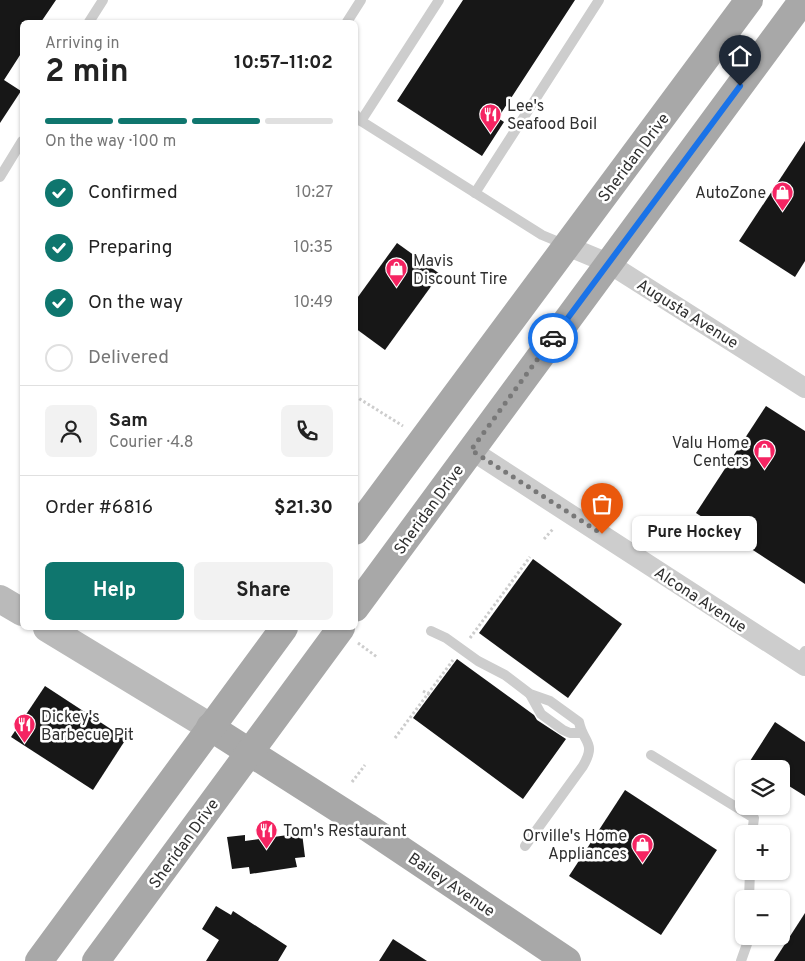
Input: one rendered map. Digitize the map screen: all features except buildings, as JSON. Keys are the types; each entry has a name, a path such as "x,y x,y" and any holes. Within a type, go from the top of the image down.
{"main road":[{"name":"Sheridan Drive","path":"358,526 749,0"},
{"name":"Sheridan Drive","path":"358,604 803,0"},
{"path":"39,961 283,630"},
{"name":"Sheridan Drive","path":"96,961 250,751 349,635"},
{"name":"Bailey Avenue","path":"210,727 367,827 564,960"}],"street":[{"name":"Augusta Avenue","path":"567,246 608,263 805,388"},
{"name":"Alcona Avenue","path":"471,450 803,659"},
{"path":"0,599 20,611"},
{"path":"50,630 210,727"}],"lane":[{"path":"90,20 103,0"},
{"path":"348,20 361,0"},
{"path":"439,0 358,117 542,235 567,246"},
{"path":"475,193 599,0"},
{"path":"0,177 20,144"},
{"path":"431,631 446,638 478,661 505,675 530,694 550,701 579,722 581,733 588,740 590,749 588,758 525,846"},
{"path":"530,694 540,714 563,730 570,733 581,733"},
{"path":"651,755 754,818 753,825"},
{"path":"740,961 747,945"}],"path":[{"path":"358,398 408,429"},
{"path":"544,540 553,529"},
{"path":"467,643 530,557"},
{"path":"349,635 376,657"},
{"path":"395,738 456,656"},
{"path":"423,690 429,694"},
{"path":"352,782 364,765"}],"way so far":[{"path":"553,338 471,450 602,534"}],"place":[{"name":"Lee's Seafood Boil","path":"491,133"},
{"name":"AutoZone","path":"782,211"},
{"name":"Mavis Discount Tire","path":"397,288"},
{"name":"Valu Home Centers","path":"765,470"},
{"name":"Pure Hockey","path":"602,534"},
{"name":"Dickey's Barbecue Pit","path":"25,744"},
{"name":"Tom's Restaurant","path":"267,849"},
{"name":"Orville's Home Appliances","path":"643,863"}],"route":[{"path":"553,338 740,86"}]}
